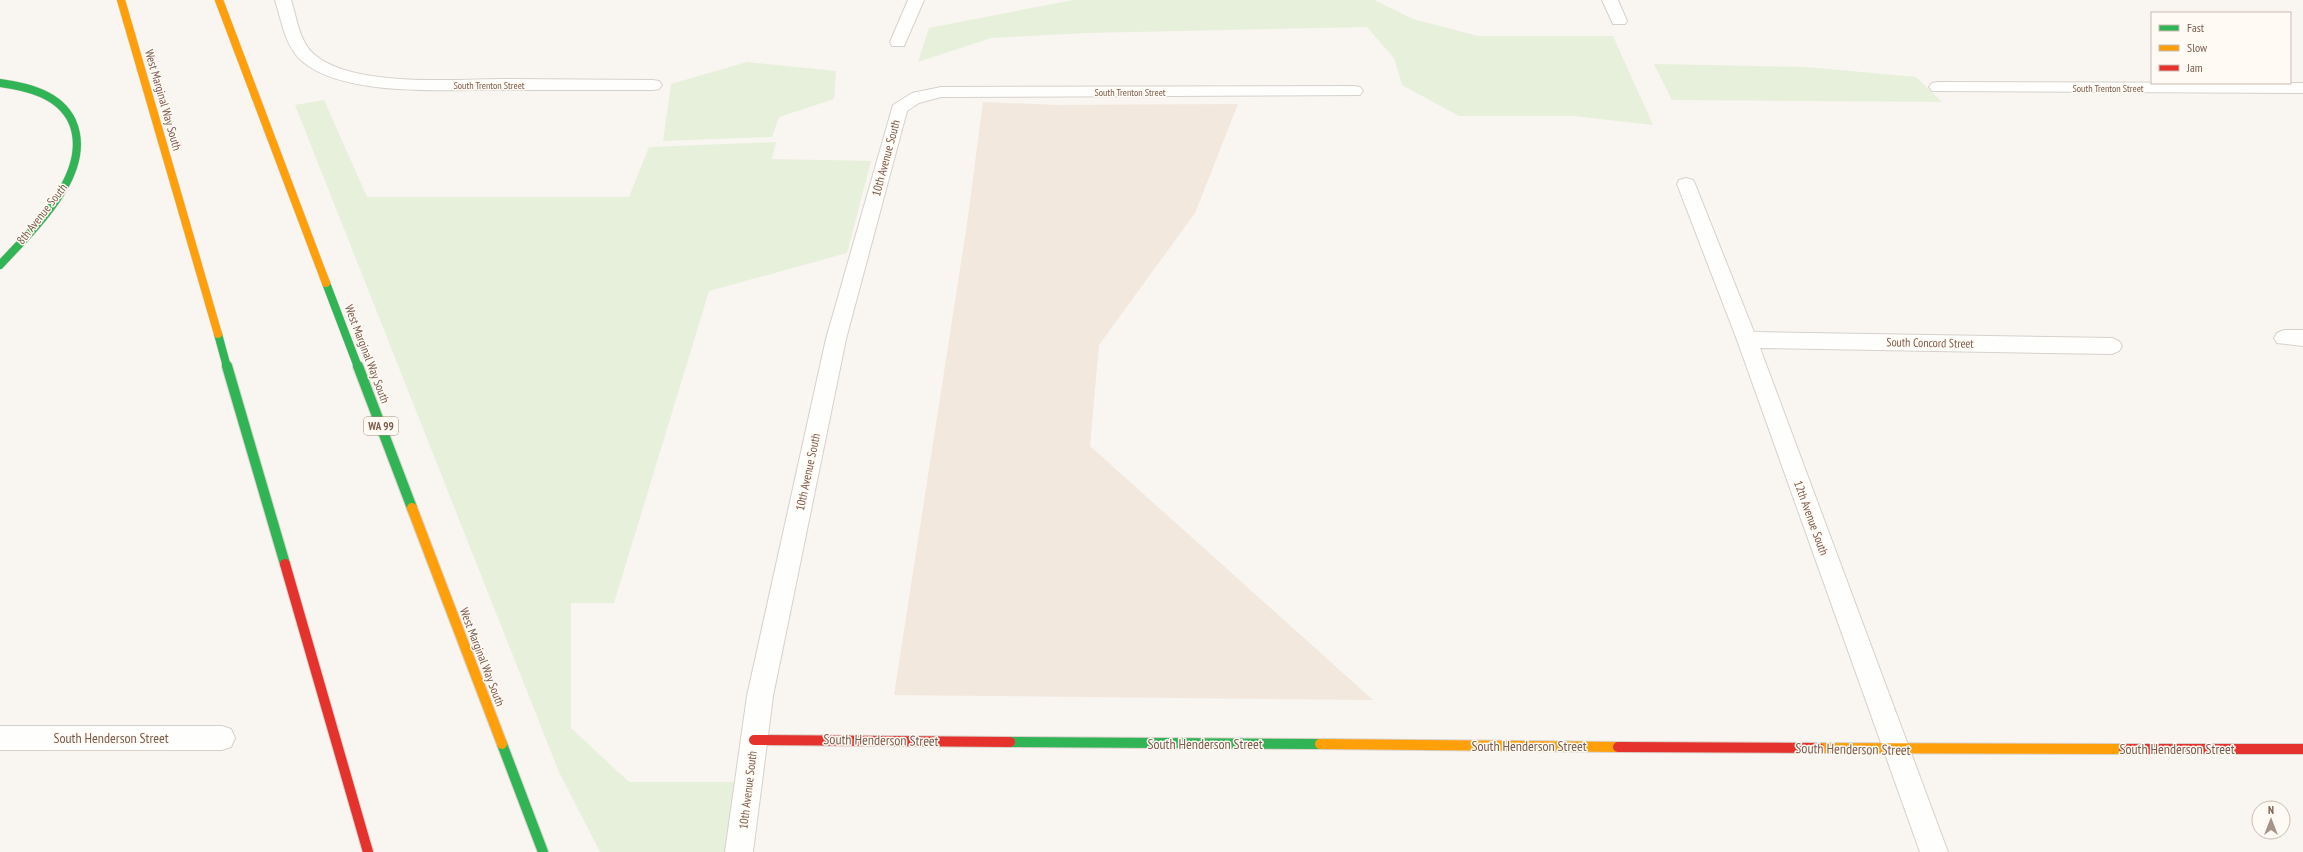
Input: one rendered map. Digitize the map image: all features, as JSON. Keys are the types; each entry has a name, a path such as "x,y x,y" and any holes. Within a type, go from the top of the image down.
{"main road":[{"name":"West Marginal Way South","path":"121,0 368,852"},
{"name":"West Marginal Way South","path":"219,0 543,852"},
{"name":"8th Avenue South","path":"0,83 30,88 54,99 70,113 79,133 81,147 66,184 48,208 0,265"},
{"name":"South Henderson Street","path":"754,740 1894,749 2303,749"}],"street":[{"name":"South Trenton Street","path":"283,0 300,49 311,60 327,69 371,81 405,84 653,85"},
{"path":"898,42 916,0"},
{"path":"1610,0 1619,20"},
{"name":"South Trenton Street","path":"1938,87 2303,88"},
{"name":"South Trenton Street","path":"907,100 922,95 941,92 1354,91"},
{"name":"10th Avenue South","path":"739,852 760,696 836,339 899,109 907,100"},
{"name":"12th Avenue South","path":"1686,184 1747,340 1894,749 1934,852"},
{"name":"South Concord Street","path":"1747,340 2112,346"},
{"name":"South Henderson Street","path":"0,738 222,738"}],"shaded area":[{"path":"983,102 1056,105 1238,104 1195,213 1099,345 1090,446 1373,700 894,695 967,224"}],"green space":[{"path":"1073,0 1374,0 1413,19 1478,36 1613,36 1653,125 1574,116 1459,116 1402,85 1394,58 1367,27 1086,33 991,38 918,62 929,28"},
{"path":"747,62 836,71 834,99 779,117 772,137 663,141 671,84"},
{"path":"1654,64 1806,67 1916,77 1942,102 1672,100"},
{"path":"324,100 367,197 629,197 649,147 776,142 772,159 871,161 847,253 709,291 614,603 571,603 571,728 629,782 741,782 731,852 600,852 559,772 295,105"}],"traffic: fast":[{"path":"0,83 28,88 54,100 68,113 77,132 77,153 71,174 60,195 29,234 0,265"},
{"path":"326,283 412,508"},
{"path":"218,334 285,564"},
{"path":"1010,742 1320,744"},
{"path":"502,744 543,852"}],"traffic: slow":[{"path":"121,0 218,334"},
{"path":"219,0 326,283"},
{"path":"412,508 502,744"},
{"path":"1320,744 1618,747"},
{"path":"1819,748 2124,749"}],"traffic: jam":[{"path":"285,564 368,852"},
{"path":"754,740 1010,742"},
{"path":"1618,747 1819,748"},
{"path":"2124,749 2303,749"}]}
